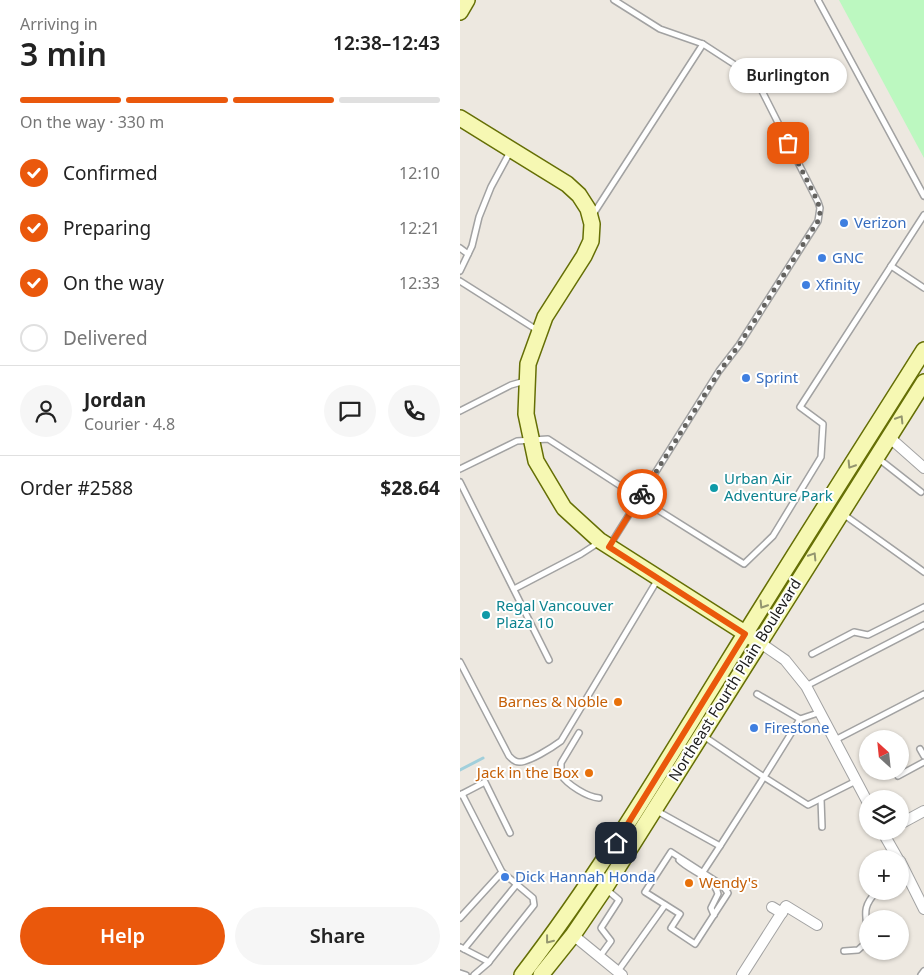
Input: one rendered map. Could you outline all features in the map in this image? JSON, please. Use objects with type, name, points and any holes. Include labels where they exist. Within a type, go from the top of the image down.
[{"type":"main road","points":[[460,12],[466,0]]},
{"type":"main road","points":[[462,122],[567,184],[579,195],[588,208],[592,224],[591,241],[584,256],[545,317],[528,364],[526,414],[536,461],[564,508],[605,544],[759,642]]},
{"type":"main road","name":"Northeast Fourth Plain Boulevard","points":[[522,975],[560,925],[616,843],[924,350]]},
{"type":"main road","name":"Northeast Fourth Plain Boulevard","points":[[541,975],[573,935],[605,888],[924,382]]},
{"type":"main road","points":[[573,935],[569,930],[570,927],[615,855],[616,843]]},
{"type":"street","points":[[889,437],[924,468]]},
{"type":"street","points":[[759,642],[792,666],[806,686],[861,790]]},
{"type":"street","points":[[909,819],[924,811]]},
{"type":"street","points":[[909,880],[924,909]]},
{"type":"street","points":[[742,975],[786,906],[817,925]]},
{"type":"street","points":[[772,907],[782,914]]},
{"type":"street","points":[[573,935],[616,973]]},
{"type":"lane","points":[[514,589],[581,554],[605,544],[639,498],[818,221],[820,214],[818,202],[757,83],[743,70],[703,44],[660,29],[614,0]]},
{"type":"lane","points":[[818,0],[924,196]]},
{"type":"lane","points":[[590,219],[703,44]]},
{"type":"lane","points":[[460,271],[468,254],[491,187],[511,150]]},
{"type":"lane","points":[[460,469],[517,441],[548,438],[744,564],[773,536],[821,457],[823,424],[800,407],[924,215]]},
{"type":"lane","points":[[460,248],[468,254]]},
{"type":"lane","points":[[891,266],[924,288]]},
{"type":"lane","points":[[460,281],[540,332]]},
{"type":"lane","points":[[460,411],[511,385],[528,381]]},
{"type":"lane","points":[[876,457],[921,492]]},
{"type":"lane","points":[[460,482],[549,660]]},
{"type":"lane","points":[[841,512],[924,572]]},
{"type":"lane","points":[[460,662],[509,756],[514,761],[522,762],[561,741],[659,579]]},
{"type":"lane","points":[[812,654],[854,632],[868,635],[924,607]]},
{"type":"lane","points":[[806,686],[924,625]]},
{"type":"lane","points":[[757,694],[800,719]]},
{"type":"lane","points":[[835,740],[924,694]]},
{"type":"lane","points":[[703,872],[800,719],[821,712]]},
{"type":"lane","points":[[579,733],[561,763],[560,775],[592,798],[599,798]]},
{"type":"lane","points":[[702,735],[808,805],[856,781]]},
{"type":"lane","points":[[920,749],[924,756]]},
{"type":"lane","points":[[909,770],[924,762]]},
{"type":"lane","points":[[474,975],[489,962],[534,905],[533,898],[502,872],[461,795],[485,782],[510,833]]},
{"type":"lane","points":[[821,799],[822,827]]},
{"type":"lane","points":[[654,810],[720,846]]},
{"type":"lane","points":[[672,852],[722,885],[728,893],[695,944],[671,928],[680,914],[646,892],[672,852]]},
{"type":"lane","points":[[672,852],[685,866],[713,883],[718,894],[711,908],[714,915]]},
{"type":"lane","points":[[460,918],[502,872]]},
{"type":"lane","points":[[489,962],[462,948],[516,884]]},
{"type":"lane","points":[[600,957],[611,941],[601,928],[619,900],[605,888]]},
{"type":"lane","points":[[616,973],[666,905]]},
{"type":"lane","points":[[844,951],[859,949]]},
{"type":"lane","points":[[921,975],[924,971]]},
{"type":"lane","points":[[460,973],[466,975]]},
{"type":"green space","points":[[839,0],[924,0],[924,158]]},
{"type":"waterway","points":[[460,770],[483,758]]},
{"type":"way so far","points":[[642,494],[818,221],[820,208],[818,202],[788,143]]},
{"type":"place","name":"Burlington","points":[[788,143]]},
{"type":"place","name":"Verizon","points":[[844,223]]},
{"type":"place","name":"GNC","points":[[822,258]]},
{"type":"place","name":"Xfinity","points":[[806,285]]},
{"type":"place","name":"Sprint","points":[[746,378]]},
{"type":"place","name":"Urban Air Adventure Park","points":[[714,488]]},
{"type":"place","name":"Regal Vancouver Plaza 10","points":[[486,615]]},
{"type":"place","name":"Barnes & Noble","points":[[618,702]]},
{"type":"place","name":"Firestone","points":[[754,728]]},
{"type":"place","name":"Jack in the Box","points":[[589,773]]},
{"type":"place","name":"Dick Hannah Honda","points":[[505,877]]},
{"type":"place","name":"Wendy's","points":[[689,883]]},
{"type":"route","points":[[616,843],[745,634],[609,547],[642,494]]}]
